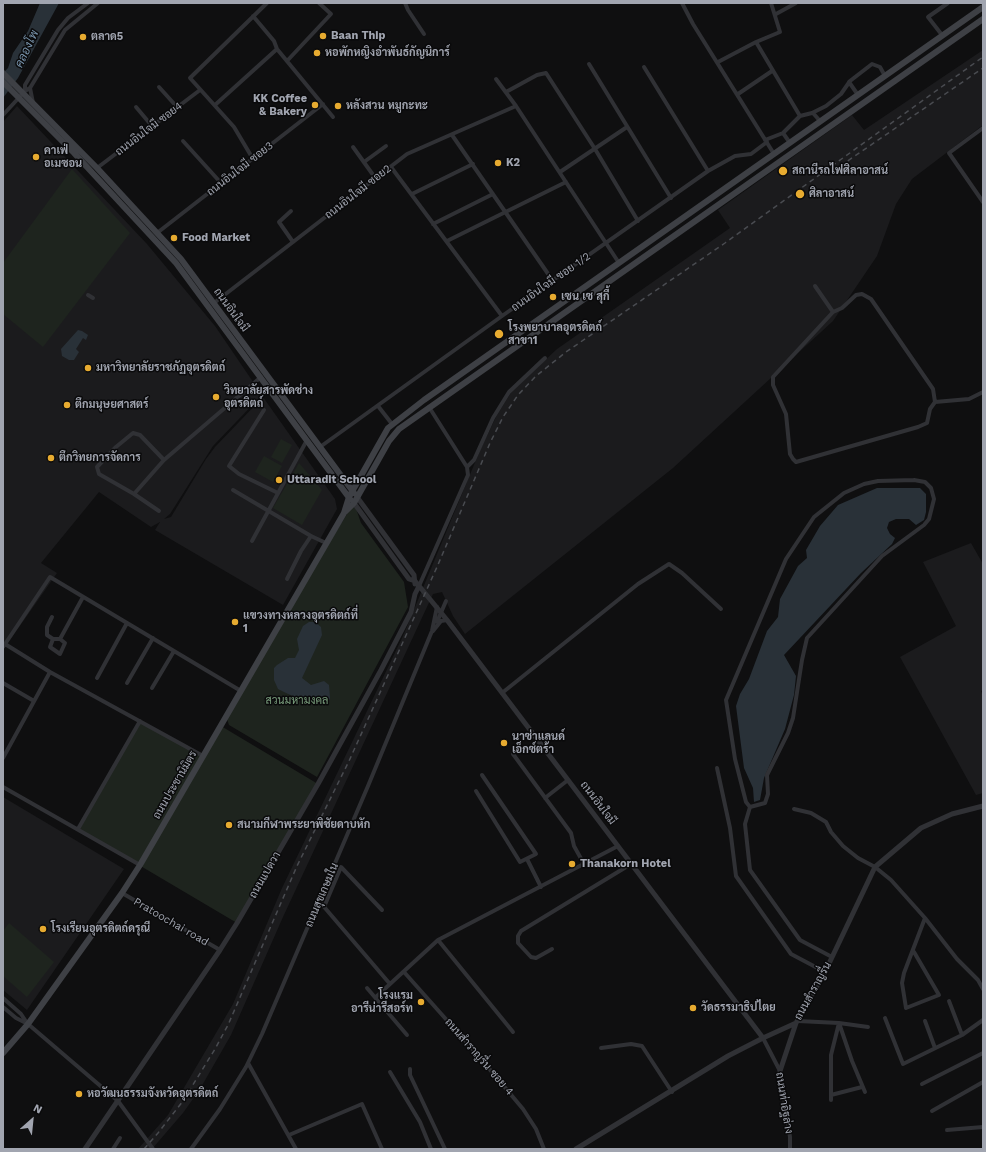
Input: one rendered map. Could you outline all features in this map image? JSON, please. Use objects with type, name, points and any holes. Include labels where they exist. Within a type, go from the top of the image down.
[{"type":"main road","name":"ถนนประชานิมิตร","points":[[3,1053],[28,1024],[122,893],[140,865],[344,513],[349,497],[385,432],[392,424],[983,7]]},
{"type":"main road","points":[[354,504],[395,433],[429,407],[983,19]]},
{"type":"main road","name":"ถนนอินใจมี","points":[[3,73],[176,263],[212,305]]},
{"type":"main road","name":"ถนนอินใจมี","points":[[3,82],[33,103],[97,168],[180,259],[310,438],[354,504]]},
{"type":"main road","points":[[724,189],[729,197]]},
{"type":"main road","name":"ถนนอินใจมี","points":[[310,438],[320,447],[357,497]]},
{"type":"main road","name":"ถนนประชานิมิตร","points":[[344,513],[354,504]]},
{"type":"street","points":[[21,94],[25,84],[58,30],[68,18],[88,3]]},
{"type":"street","points":[[3,114],[21,94],[30,88],[65,30],[98,3]]},
{"type":"street","points":[[253,159],[234,127],[190,78],[267,3]]},
{"type":"street","points":[[287,61],[331,14],[319,3]]},
{"type":"street","points":[[405,3],[424,34]]},
{"type":"street","points":[[682,3],[693,24],[774,154]]},
{"type":"street","points":[[718,62],[756,42],[780,32],[776,14],[771,3]]},
{"type":"street","points":[[776,14],[796,3]]},
{"type":"street","points":[[942,35],[928,17],[948,3]]},
{"type":"street","points":[[253,16],[274,41],[277,49],[333,117]]},
{"type":"street","points":[[756,42],[772,72],[800,116],[813,113],[826,106],[841,94],[849,82],[872,64],[880,67],[885,76]]},
{"type":"street","points":[[215,105],[277,49]]},
{"type":"street","points":[[589,64],[671,198]]},
{"type":"street","points":[[644,67],[708,172]]},
{"type":"street","points":[[738,94],[772,72]]},
{"type":"street","points":[[506,92],[537,75],[546,73],[595,149],[638,221]]},
{"type":"street","points":[[496,79],[516,106],[619,263]]},
{"type":"street","points":[[849,82],[858,95]]},
{"type":"street","points":[[159,87],[177,107]]},
{"type":"street","points":[[30,88],[33,103]]},
{"type":"street","name":"ถนนอินใจมี ซอย4","points":[[97,168],[200,90]]},
{"type":"street","name":"ถนนอินใจมี ซอย3","points":[[157,233],[323,104]]},
{"type":"street","points":[[136,106],[152,126]]},
{"type":"street","name":"ถนนอินใจมี ซอย2","points":[[212,305],[407,154],[516,106]]},
{"type":"street","points":[[813,113],[820,122]]},
{"type":"street","name":"ถนนอินใจมี ซอย 1/2","points":[[320,447],[502,316],[708,172],[735,156],[751,154],[766,141],[783,132],[800,116]]},
{"type":"street","points":[[560,172],[627,127]]},
{"type":"street","points":[[983,128],[949,153],[983,202]]},
{"type":"street","points":[[783,132],[790,143]]},
{"type":"street","points":[[452,135],[553,281]]},
{"type":"street","points":[[183,141],[221,183]]},
{"type":"street","points":[[364,162],[386,146]]},
{"type":"street","points":[[353,147],[376,179]]},
{"type":"street","points":[[412,194],[473,164]]},
{"type":"street","points":[[391,167],[502,316]]},
{"type":"street","points":[[447,241],[566,182]]},
{"type":"street","points":[[433,224],[493,194]]},
{"type":"street","points":[[291,211],[279,222],[293,242]]},
{"type":"street","points":[[815,286],[833,312]]},
{"type":"street","points":[[862,294],[871,299],[933,389],[935,402],[930,409],[927,423],[918,427],[796,462],[790,454],[786,414],[773,385],[773,377],[833,312],[842,308],[856,295],[862,294]]},
{"type":"street","points":[[88,295],[93,298]]},
{"type":"street","points":[[467,467],[474,460],[493,418],[509,392],[523,376],[545,358]]},
{"type":"street","points":[[134,494],[164,460],[264,376]]},
{"type":"street","points":[[935,402],[969,398],[983,392]]},
{"type":"street","points":[[378,406],[392,424]]},
{"type":"street","points":[[419,586],[468,475],[467,467],[429,407]]},
{"type":"street","points":[[264,410],[229,466],[240,474],[278,493]]},
{"type":"street","points":[[159,511],[134,494],[98,474],[97,467],[116,447],[133,433],[140,435],[164,460]]},
{"type":"street","points":[[252,541],[310,438]]},
{"type":"street","points":[[878,481],[925,482],[931,488],[934,499],[932,512],[929,519],[924,525],[882,556],[807,638],[793,718],[788,733],[767,774],[768,794],[766,803],[750,807],[746,802],[735,759],[726,700],[786,559],[814,517],[844,493],[864,484],[878,481]]},
{"type":"street","points":[[233,490],[311,536],[326,543]]},
{"type":"street","name":"ถนนอินใจมี","points":[[357,497],[414,575],[415,581],[442,613],[763,1038]]},
{"type":"street","name":"ถนนอินใจมี","points":[[354,504],[409,579],[415,581]]},
{"type":"street","points":[[286,579],[311,536]]},
{"type":"street","points":[[502,693],[638,584],[669,564],[682,573],[721,609]]},
{"type":"street","points":[[203,756],[4,645],[50,577],[241,691]]},
{"type":"street","points":[[415,581],[415,596]]},
{"type":"street","name":"ถนนแปดวา","points":[[85,1149],[220,950],[318,784],[381,670],[411,612],[419,586]]},
{"type":"street","points":[[415,596],[420,593],[425,593]]},
{"type":"street","points":[[60,639],[83,597]]},
{"type":"street","name":"ถนนสุขเกษมใน","points":[[432,631],[442,613],[446,601]]},
{"type":"street","name":"ถนนสุขเกษมใน","points":[[191,1149],[220,1109],[248,1063],[319,901],[432,631],[437,616],[437,608]]},
{"type":"street","points":[[52,617],[46,631],[47,635],[53,639],[60,639],[65,643],[60,654],[50,647],[53,639]]},
{"type":"street","points":[[432,631],[441,621],[447,620]]},
{"type":"street","points":[[97,678],[127,623]]},
{"type":"street","points":[[127,683],[153,638]]},
{"type":"street","points":[[152,688],[174,651]]},
{"type":"street","points":[[3,758],[50,672]]},
{"type":"street","points":[[3,684],[34,701]]},
{"type":"street","points":[[78,829],[140,721]]},
{"type":"street","points":[[514,754],[571,832],[574,846],[584,864]]},
{"type":"street","points":[[717,768],[730,828],[736,876],[791,954],[825,972]]},
{"type":"street","points":[[476,791],[520,862],[536,854],[482,775]]},
{"type":"street","points":[[546,798],[568,780]]},
{"type":"street","points":[[3,787],[140,865]]},
{"type":"street","name":"ถนนสำราญรื่น","points":[[576,1149],[672,1092],[728,1056],[797,1022],[825,972],[876,867],[921,828],[952,814],[983,806]]},
{"type":"street","points":[[750,807],[745,824],[750,870],[800,940],[832,957]]},
{"type":"street","points":[[794,809],[817,815],[826,822],[831,832],[843,846],[858,858],[876,867],[926,918],[957,959],[981,980],[983,989]]},
{"type":"street","points":[[376,997],[438,940],[618,846]]},
{"type":"street","points":[[527,859],[542,887]]},
{"type":"street","points":[[552,949],[536,958],[531,957],[518,943],[518,936],[521,931],[631,864]]},
{"type":"street","points":[[324,907],[341,867],[382,910]]},
{"type":"street","name":"Pratoochai road","points":[[122,893],[220,950]]},
{"type":"street","points":[[319,901],[390,984]]},
{"type":"street","points":[[914,952],[938,995],[906,1008],[902,983],[904,973],[914,952],[926,918]]},
{"type":"street","points":[[438,940],[513,1032]]},
{"type":"street","name":"ถนนสำราญรื่น ซอย 4","points":[[404,972],[476,1053],[523,1109],[536,1129],[544,1149]]},
{"type":"street","points":[[367,988],[408,1034]]},
{"type":"street","points":[[3,998],[21,1014],[28,1024]]},
{"type":"street","points":[[949,1000],[962,1035]]},
{"type":"street","points":[[3,1007],[16,1018],[28,1024],[118,1101],[153,1149]]},
{"type":"street","points":[[885,1018],[903,1064],[962,1035],[983,1020]]},
{"type":"street","points":[[925,1021],[935,1048]]},
{"type":"street","points":[[780,1071],[797,1022],[839,1023],[868,1027]]},
{"type":"street","points":[[839,1023],[852,1061],[865,1092]]},
{"type":"street","points":[[839,1023],[831,1055],[831,1097],[862,1086]]},
{"type":"street","name":"ถนนท่าอิฐล่าง","points":[[763,1038],[780,1071],[790,1137],[790,1149]]},
{"type":"street","points":[[600,1048],[631,1044],[642,1046],[672,1092]]},
{"type":"street","points":[[922,1084],[983,1053]]},
{"type":"street","points":[[248,1063],[296,1149]]},
{"type":"street","points":[[410,1069],[410,1075],[445,1149]]},
{"type":"street","points":[[390,1072],[420,1122],[431,1149]]},
{"type":"street","points":[[932,1111],[983,1082]]},
{"type":"street","points":[[289,1135],[362,1104],[382,1149]]},
{"type":"street","points":[[948,1130],[983,1127]]},
{"type":"street","points":[[113,1149],[120,1138]]},
{"type":"shaded area","points":[[983,50],[983,125],[912,179],[896,204],[877,256],[833,321],[673,468],[465,634],[453,616],[442,592],[433,594],[283,917],[231,1035],[200,1089],[183,1113],[152,1149],[138,1149],[168,1115],[233,1004],[282,888],[403,636],[481,448],[497,415],[512,391],[557,349],[730,228],[718,210],[852,115],[864,130]]},
{"type":"shaded area","points":[[17,106],[147,244],[215,326],[262,395],[213,446],[170,514],[164,519],[171,517],[206,459],[215,447],[263,397],[335,499],[337,509],[283,605],[155,530],[160,522],[151,527],[99,492],[41,563],[57,573],[3,650],[3,122]]},
{"type":"shaded area","points":[[971,543],[983,564],[983,690],[981,691],[983,696],[983,793],[976,795],[900,657],[956,626],[923,562]]},
{"type":"shaded area","name":"โรงเรียนอุตรดิตถ์ดรุณี","points":[[3,797],[124,869],[27,1010],[3,990]]},
{"type":"green space","points":[[72,169],[130,233],[43,347],[3,314],[3,263]]},
{"type":"green space","points":[[281,439],[292,445],[282,463],[271,457]]},
{"type":"green space","points":[[264,456],[282,466],[273,482],[255,472]]},
{"type":"green space","points":[[299,463],[322,490],[302,525],[273,508]]},
{"type":"green space","name":"สวนมหามงคล","points":[[354,503],[361,523],[404,582],[408,607],[317,777],[229,725],[226,716],[291,603]]},
{"type":"green space","name":"สนามกีฬาพระยาพิชัยดาบหัก","points":[[140,721],[203,756],[221,726],[318,784],[237,923],[78,829]]},
{"type":"green space","points":[[9,923],[54,962],[27,997],[3,976],[3,931]]},
{"type":"water","name":"คลองโพ","points":[[40,3],[59,3],[18,78],[3,98],[3,73],[8,68],[13,53],[28,31]]},
{"type":"water","points":[[78,330],[88,335],[86,340],[83,338],[76,349],[79,352],[74,360],[69,360],[62,356],[61,349]]},
{"type":"water","points":[[877,488],[920,488],[926,494],[926,512],[924,520],[916,525],[909,519],[896,519],[889,522],[887,528],[890,534],[895,538],[892,544],[861,573],[784,655],[796,676],[794,695],[785,729],[764,778],[760,800],[754,802],[753,788],[744,768],[736,706],[740,694],[749,679],[767,631],[778,617],[780,599],[798,566],[807,558],[806,550],[820,526],[838,505]]},
{"type":"water","points":[[309,622],[315,622],[321,627],[322,635],[302,678],[311,685],[324,681],[329,685],[330,698],[328,703],[323,705],[299,699],[278,689],[274,680],[274,668],[288,658],[295,658],[299,650],[297,639],[303,626]]},
{"type":"railway","points":[[144,1149],[183,1101],[228,1025],[297,866],[349,761],[437,567],[490,443],[503,417],[518,395],[536,376],[566,352],[725,243],[983,57]]},
{"type":"railway","points":[[833,171],[983,68]]},
{"type":"place","name":"Baan Thip","points":[[323,36]]},
{"type":"place","name":"ตลาด5","points":[[83,37]]},
{"type":"place","name":"หอพักหญิงอำพันธ์กัญนิการ์","points":[[317,53]]},
{"type":"place","name":"KK Coffee & Bakery","points":[[315,105]]},
{"type":"place","name":"หลังสวน หมูกะทะ","points":[[338,106]]},
{"type":"place","name":"คาเฟ่ อเมซอน","points":[[36,157]]},
{"type":"place","name":"K2","points":[[498,163]]},
{"type":"place","name":"สถานีรถไฟศิลาอาสน์","points":[[783,171]]},
{"type":"place","name":"ศิลาอาสน์","points":[[800,194]]},
{"type":"place","name":"Food Market","points":[[174,238]]},
{"type":"place","name":"เซน เซ สุกี้","points":[[553,297]]},
{"type":"place","name":"โรงพยาบาลอุตรดิตถ์ สาขา1","points":[[499,334]]},
{"type":"place","name":"มหาวิทยาลัยราชภัฏอุตรดิตถ์","points":[[88,368]]},
{"type":"place","name":"วิทยาลัยสารพัดช่าง อุตรดิตถ์","points":[[216,397]]},
{"type":"place","name":"ตึกมนุษยศาสตร์","points":[[67,405]]},
{"type":"place","name":"ตึกวิทยการจัดการ","points":[[51,458]]},
{"type":"place","name":"Uttaradit School","points":[[279,480]]},
{"type":"place","name":"แขวงทางหลวงอุตรดิตถ์ที่ 1","points":[[235,622]]},
{"type":"place","name":"นาซ่าแลนด์ เอ็กซ์ตร้า","points":[[504,743]]},
{"type":"place","name":"สนามกีฬาพระยาพิชัยดาบหัก","points":[[229,825]]},
{"type":"place","name":"Thanakorn Hotel","points":[[572,864]]},
{"type":"place","name":"โรงเรียนอุตรดิตถ์ดรุณี","points":[[43,929]]},
{"type":"place","name":"โรงแรม อารีน่ารีสอร์ท","points":[[421,1002]]},
{"type":"place","name":"วัดธรรมาธิปไตย","points":[[693,1008]]},
{"type":"place","name":"หอวัฒนธรรมจังหวัดอุตรดิตถ์","points":[[79,1094]]}]
